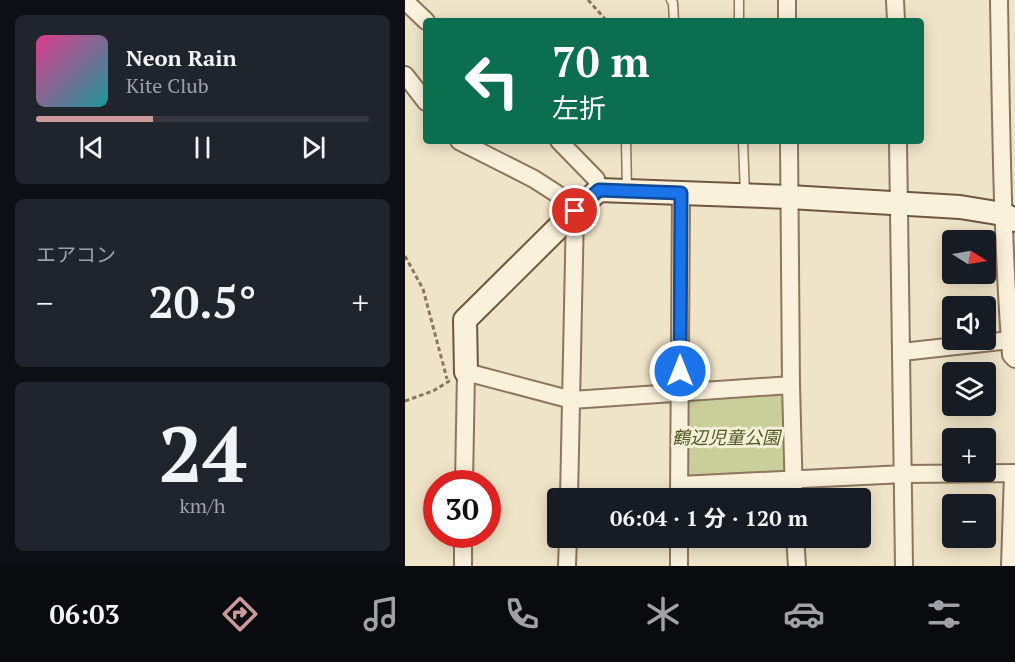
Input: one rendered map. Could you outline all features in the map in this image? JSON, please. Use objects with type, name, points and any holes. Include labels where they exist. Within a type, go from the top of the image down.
[{"type":"street","points":[[787,0],[787,18]]},
{"type":"street","points":[[895,0],[895,18]]},
{"type":"street","points":[[999,0],[1008,163],[1010,340],[1011,356],[1015,359]]},
{"type":"street","points":[[405,1],[423,18]]},
{"type":"street","points":[[405,75],[423,98]]},
{"type":"street","points":[[465,144],[534,179],[565,199],[575,211],[569,488]]},
{"type":"street","points":[[562,144],[596,178],[599,190]]},
{"type":"street","points":[[789,144],[793,488]]},
{"type":"street","points":[[898,144],[904,566]]},
{"type":"street","points":[[463,470],[457,377],[465,320],[599,190],[900,203],[960,207],[1009,217]]},
{"type":"street","points":[[680,488],[681,193]]},
{"type":"street","points":[[902,352],[1010,340]]},
{"type":"street","points":[[457,377],[572,400],[791,385]]},
{"type":"street","points":[[711,488],[793,480],[904,474],[1014,473],[1010,566]]},
{"type":"street","points":[[463,548],[463,566]]},
{"type":"street","points":[[567,566],[568,548]]},
{"type":"street","points":[[679,548],[679,566]]},
{"type":"street","points":[[796,548],[797,566]]},
{"type":"lane","points":[[671,0],[674,18]]},
{"type":"lane","points":[[739,0],[739,18]]},
{"type":"lane","points":[[626,144],[627,191]]},
{"type":"lane","points":[[743,144],[745,196]]},
{"type":"path","points":[[588,0],[604,18]]},
{"type":"path","points":[[405,256],[423,289],[457,377],[405,401]]},
{"type":"green space","name":"鶴辺児童公園","points":[[777,395],[785,398],[788,470],[783,475],[688,476],[685,472],[687,404],[692,398]]},
{"type":"route","points":[[575,211],[599,190],[681,193],[680,371]]}]
